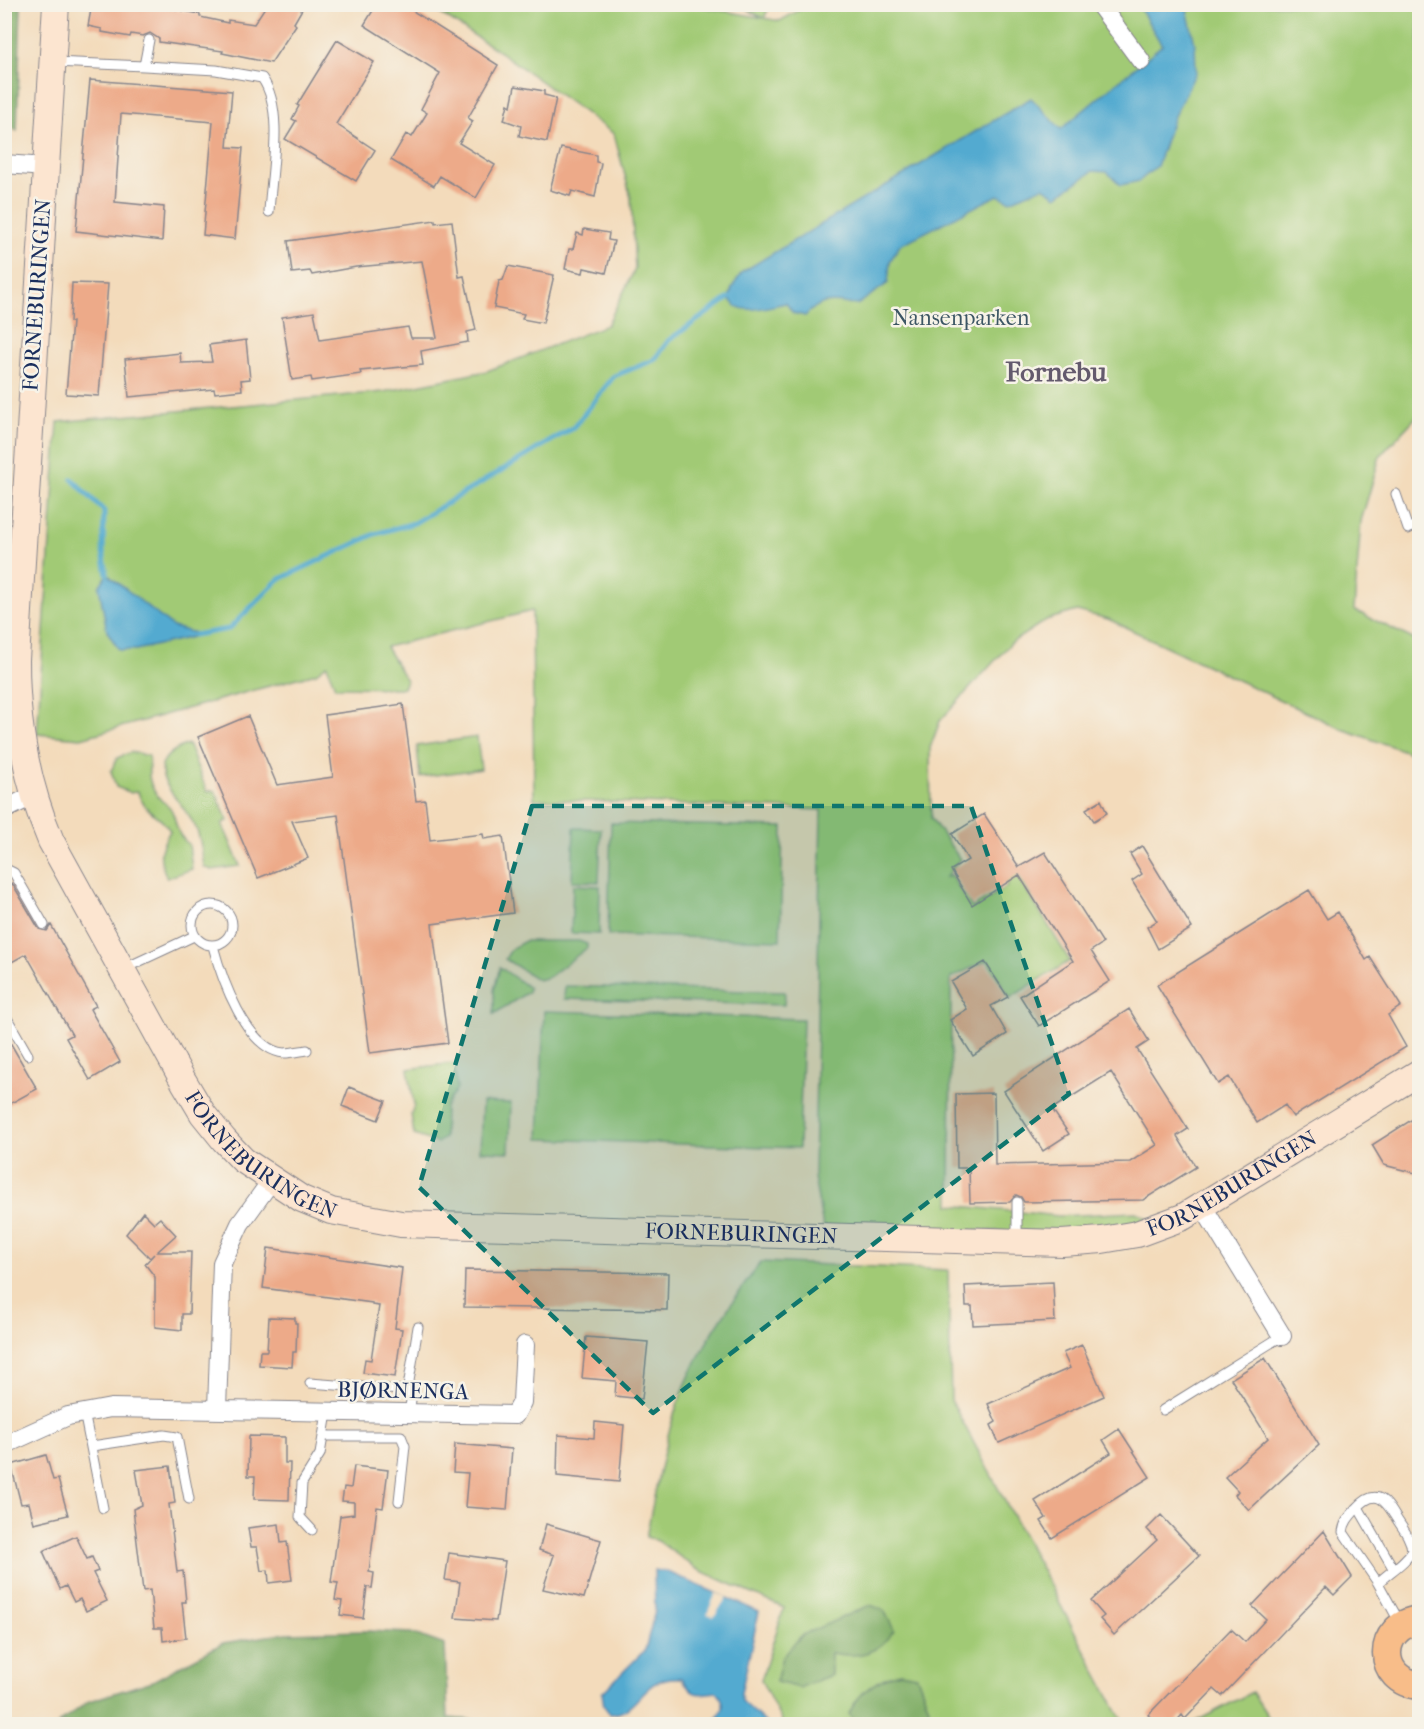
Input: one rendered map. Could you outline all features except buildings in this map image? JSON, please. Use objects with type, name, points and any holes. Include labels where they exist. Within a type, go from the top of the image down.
[{"type":"main road","points":[[1410,1623],[1388,1642],[1389,1664],[1402,1680],[1418,1686]]},
{"type":"street","name":"FORNEBURINGEN","points":[[56,4],[29,431],[16,694],[21,736],[32,796],[51,842],[203,1114],[243,1160],[271,1181],[302,1199],[332,1211],[400,1224],[1062,1244],[1137,1234],[1183,1217],[1203,1207],[1419,1072]]},
{"type":"street","points":[[1099,4],[1141,61]]},
{"type":"street","points":[[4,164],[46,167]]},
{"type":"street","points":[[4,810],[32,796]]},
{"type":"street","points":[[218,1409],[222,1263],[240,1224],[271,1181]]},
{"type":"street","points":[[1203,1207],[1282,1336]]},
{"type":"street","name":"BJØRNENGA","points":[[4,1444],[43,1425],[84,1412],[128,1407],[410,1415],[515,1415],[522,1402],[525,1345]]},
{"type":"lane","points":[[144,66],[149,40]]},
{"type":"lane","points":[[52,62],[216,70],[262,78],[271,90],[275,112],[268,212]]},
{"type":"lane","points":[[1396,494],[1408,529],[1419,523]]},
{"type":"lane","points":[[4,868],[14,873],[44,925]]},
{"type":"lane","points":[[204,906],[222,907],[232,921],[232,930],[222,944],[213,946],[202,944],[194,936],[191,927],[197,911],[204,906]]},
{"type":"lane","points":[[121,970],[194,936]]},
{"type":"lane","points":[[213,946],[220,974],[245,1024],[265,1046],[283,1053],[307,1050]]},
{"type":"lane","points":[[4,1013],[28,1055]]},
{"type":"lane","points":[[1017,1202],[1017,1242]]},
{"type":"lane","points":[[407,1393],[418,1327]]},
{"type":"lane","points":[[1163,1410],[1282,1336]]},
{"type":"lane","points":[[310,1383],[400,1390],[407,1393],[411,1400],[410,1415]]},
{"type":"lane","points":[[84,1412],[103,1508]]},
{"type":"lane","points":[[312,1530],[300,1517],[302,1484],[320,1454],[325,1436],[327,1413]]},
{"type":"lane","points":[[92,1446],[164,1435],[177,1437],[189,1499]]},
{"type":"lane","points":[[325,1436],[401,1436],[405,1446],[399,1501]]},
{"type":"lane","points":[[1378,1583],[1410,1555],[1411,1542],[1382,1499],[1366,1499],[1347,1520],[1343,1532],[1378,1583],[1410,1623]]},
{"type":"lane","points":[[1358,1507],[1393,1568]]},
{"type":"highlighted area","points":[[532,806],[971,806],[1069,1094],[653,1413],[419,1187]]},
{"type":"green space","points":[[5,4],[21,5],[17,131],[5,124]]},
{"type":"green space","name":"Nansenparken","points":[[686,4],[763,18],[739,5],[771,4],[764,18],[780,21],[810,4],[1419,5],[1419,414],[1380,456],[1361,521],[1354,610],[1419,642],[1419,756],[1342,729],[1108,619],[1077,611],[1046,620],[1011,643],[940,721],[930,748],[931,818],[960,859],[946,877],[951,875],[972,908],[1008,886],[1005,876],[1015,871],[1070,961],[1010,998],[987,960],[951,978],[950,1205],[1059,1216],[1136,1212],[1151,1220],[1064,1233],[823,1227],[814,1177],[821,810],[534,799],[532,611],[386,647],[406,680],[403,688],[335,687],[327,665],[316,673],[81,738],[37,734],[58,422],[383,392],[487,371],[607,325],[635,269],[631,198],[614,134],[500,52],[427,5]]},
{"type":"green space","points":[[477,737],[481,769],[420,777],[417,746]]},
{"type":"green space","points":[[188,744],[207,791],[215,791],[228,821],[222,823],[240,866],[212,870],[204,867],[197,830],[165,781],[162,771],[164,761],[172,752]]},
{"type":"green space","points":[[131,752],[149,756],[151,786],[171,810],[178,832],[189,845],[192,869],[167,878],[162,865],[161,849],[170,831],[143,804],[138,791],[131,793],[116,787],[111,771],[117,758]]},
{"type":"green space","points":[[611,823],[783,827],[780,940],[608,935]]},
{"type":"green space","points":[[574,828],[601,829],[599,882],[572,881]]},
{"type":"green space","points":[[573,885],[600,886],[599,934],[571,933]]},
{"type":"green space","points":[[525,941],[579,941],[587,944],[587,948],[549,977],[538,980],[505,959],[512,948]]},
{"type":"green space","points":[[500,967],[529,988],[528,992],[494,1014],[494,990]]},
{"type":"green space","points":[[565,986],[785,992],[784,1005],[564,999]]},
{"type":"green space","points":[[544,1011],[803,1019],[799,1148],[539,1139]]},
{"type":"green space","points":[[454,1063],[457,1088],[445,1107],[444,1138],[437,1143],[414,1135],[411,1114],[414,1105],[408,1069]]},
{"type":"green space","points":[[482,1102],[511,1103],[509,1152],[480,1151]]},
{"type":"green space","points":[[761,1262],[948,1270],[951,1400],[1124,1724],[783,1724],[761,1680],[784,1608],[697,1569],[658,1541],[646,1537],[667,1439],[687,1381],[708,1339]]},
{"type":"green space","points":[[870,1605],[884,1610],[894,1630],[881,1645],[859,1655],[831,1653],[831,1675],[799,1688],[776,1682],[782,1657],[802,1635]]},
{"type":"green space","points":[[367,1631],[411,1633],[445,1645],[448,1718],[528,1724],[58,1724],[89,1701],[153,1681],[223,1643],[287,1633]]},
{"type":"green space","points":[[900,1673],[917,1676],[929,1708],[924,1722],[903,1720],[896,1724],[857,1724],[849,1714],[863,1693],[884,1678]]},
{"type":"green space","points":[[1252,1692],[1273,1724],[1191,1724]]},
{"type":"water","points":[[1138,5],[1186,5],[1195,44],[1196,72],[1174,116],[1157,166],[1139,181],[1121,185],[1107,172],[1093,171],[1057,196],[1043,187],[1010,201],[998,195],[900,245],[890,261],[888,283],[857,305],[823,303],[805,316],[793,313],[786,303],[747,309],[740,308],[729,298],[742,272],[1031,98],[1061,129],[1162,45]]},
{"type":"water","points":[[107,574],[173,627],[195,633],[192,637],[136,650],[119,650],[107,631],[99,587]]},
{"type":"water","points":[[654,1570],[668,1572],[759,1612],[741,1693],[742,1701],[767,1724],[710,1724],[718,1717],[722,1709],[721,1697],[717,1692],[704,1694],[692,1692],[682,1678],[668,1678],[657,1682],[628,1708],[620,1712],[610,1714],[604,1706],[602,1693],[645,1650],[655,1611]]},
{"type":"pier","points":[[716,1593],[727,1597],[714,1617],[707,1614]]},
{"type":"waterway","points":[[194,635],[229,629],[278,580],[375,534],[414,523],[574,427],[614,376],[654,360],[669,340],[729,298]]},
{"type":"waterway","points":[[72,479],[104,511],[103,552],[107,574]]},
{"type":"district","name":"Fornebu","points":[[1056,371]]}]
